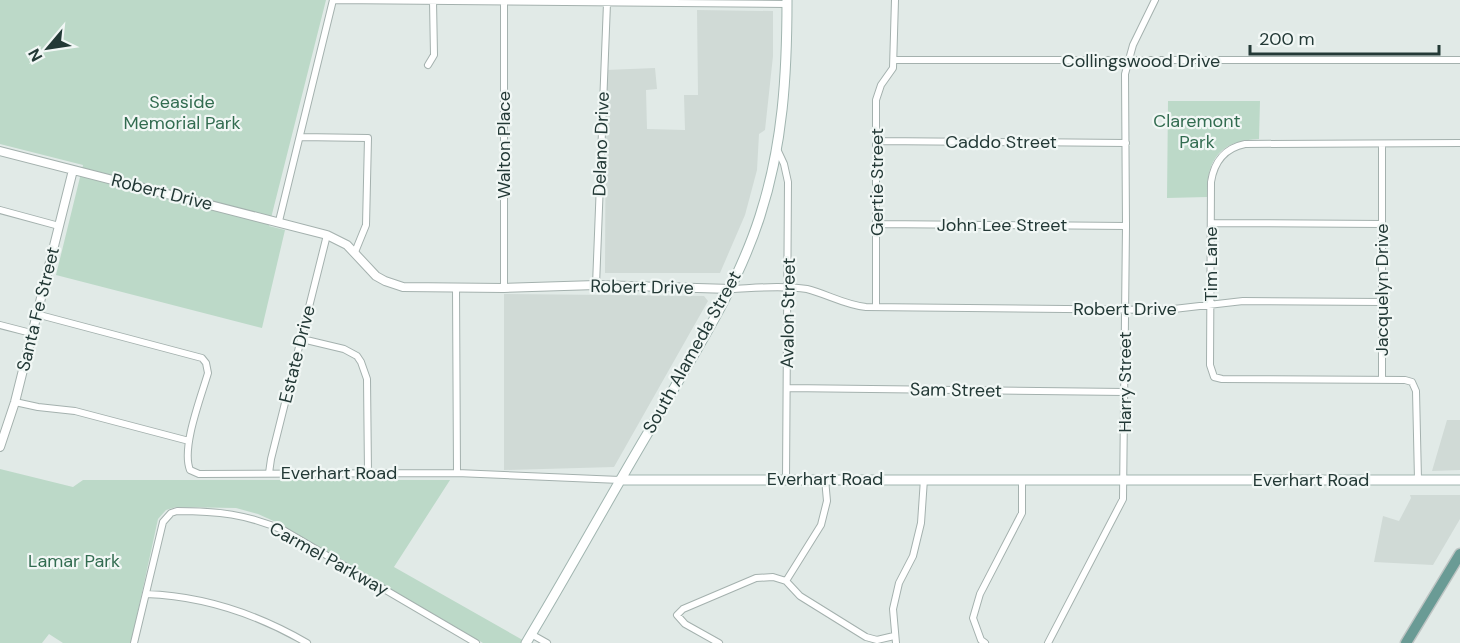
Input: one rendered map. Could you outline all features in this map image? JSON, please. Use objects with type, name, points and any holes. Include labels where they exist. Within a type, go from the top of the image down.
[{"type":"main road","name":"South Alameda Street","points":[[529,639],[730,289],[760,218],[777,149],[785,87],[787,2]]},
{"type":"main road","name":"Everhart Road","points":[[620,480],[1460,480]]},
{"type":"main road","points":[[1406,643],[1460,554]]},
{"type":"street","points":[[279,221],[333,0],[787,2]]},
{"type":"street","points":[[894,60],[895,0]]},
{"type":"street","name":"Harry Street","points":[[1048,643],[1123,499],[1125,74],[1133,45],[1155,0]]},
{"type":"street","points":[[428,65],[434,55],[433,1]]},
{"type":"street","name":"Walton Place","points":[[504,2],[504,288]]},
{"type":"street","name":"Delano Drive","points":[[596,285],[607,3]]},
{"type":"street","name":"Collingswood Drive","points":[[894,60],[1460,60]]},
{"type":"street","name":"Gertie Street","points":[[876,308],[876,100],[881,85],[893,68],[894,60]]},
{"type":"street","points":[[300,137],[368,138],[366,225],[355,252]]},
{"type":"street","name":"Caddo Street","points":[[877,141],[1126,143]]},
{"type":"street","name":"Tim Lane","points":[[1382,144],[1250,143],[1237,146],[1224,154],[1212,171],[1210,365],[1214,377],[1222,379],[1382,379]]},
{"type":"street","points":[[1382,144],[1460,143]]},
{"type":"street","name":"Jacquelyn Drive","points":[[1382,144],[1382,379],[1412,382],[1416,391],[1418,480]]},
{"type":"street","name":"Avalon Street","points":[[777,149],[784,164],[788,182],[786,479]]},
{"type":"street","name":"Robert Drive","points":[[0,151],[327,235],[355,252],[376,276],[393,285],[412,288],[596,285],[730,289],[789,288],[822,293],[855,306],[876,308],[1165,310],[1243,302],[1382,302]]},
{"type":"street","name":"Santa Fe Street","points":[[0,447],[2,434],[15,402],[73,170]]},
{"type":"street","points":[[0,210],[59,226]]},
{"type":"street","points":[[1211,223],[1382,224]]},
{"type":"street","name":"John Lee Street","points":[[877,224],[1126,226]]},
{"type":"street","name":"Estate Drive","points":[[269,473],[327,235]]},
{"type":"street","points":[[456,288],[457,473]]},
{"type":"street","points":[[15,402],[75,411],[189,441],[208,373],[206,363],[197,355],[36,315]]},
{"type":"street","points":[[0,325],[31,333]]},
{"type":"street","points":[[302,339],[344,349],[361,362],[367,379],[368,473]]},
{"type":"street","name":"Sam Street","points":[[787,388],[1125,393]]},
{"type":"street","name":"Everhart Road","points":[[189,441],[188,464],[190,470],[199,474],[457,473],[620,480]]},
{"type":"street","points":[[786,581],[821,525],[828,501],[825,479]]},
{"type":"street","points":[[719,643],[685,624],[677,615],[683,609],[756,578],[773,577],[786,581],[800,596],[866,637],[877,640],[895,640],[893,609],[900,583],[913,556],[921,523],[924,479]]},
{"type":"street","points":[[985,643],[981,640],[973,618],[980,594],[1022,513],[1022,479]]},
{"type":"street","name":"Carmel Parkway","points":[[146,594],[163,522],[171,513],[177,511],[223,513],[263,521],[285,531],[476,643]]},
{"type":"street","points":[[134,643],[146,594],[167,594],[220,605],[268,622],[307,643]]},
{"type":"street","points":[[529,639],[547,643]]},
{"type":"shaded area","points":[[697,10],[773,11],[773,56],[765,130],[759,134],[757,170],[745,215],[720,273],[605,273],[606,70],[655,68],[657,89],[646,90],[647,129],[685,130],[684,95],[698,95]]},
{"type":"shaded area","points":[[504,294],[704,296],[708,301],[614,467],[504,470]]},
{"type":"shaded area","points":[[1447,420],[1460,420],[1460,470],[1432,471]]},
{"type":"shaded area","points":[[1410,495],[1460,495],[1460,519],[1433,565],[1374,562],[1383,516],[1399,521],[1411,498]]},
{"type":"green space","name":"Seaside Memorial Park","points":[[0,0],[326,0],[269,226],[285,230],[262,328],[56,275],[83,165],[0,144]]},
{"type":"green space","name":"Claremont Park","points":[[1168,101],[1260,101],[1259,139],[1234,143],[1218,155],[1209,172],[1207,197],[1167,198]]},
{"type":"green space","name":"Lamar Park","points":[[0,469],[73,487],[83,480],[450,480],[394,567],[528,643],[483,643],[278,523],[258,514],[236,508],[176,507],[166,510],[158,519],[131,643],[63,643],[49,634],[42,643],[0,643]]}]
